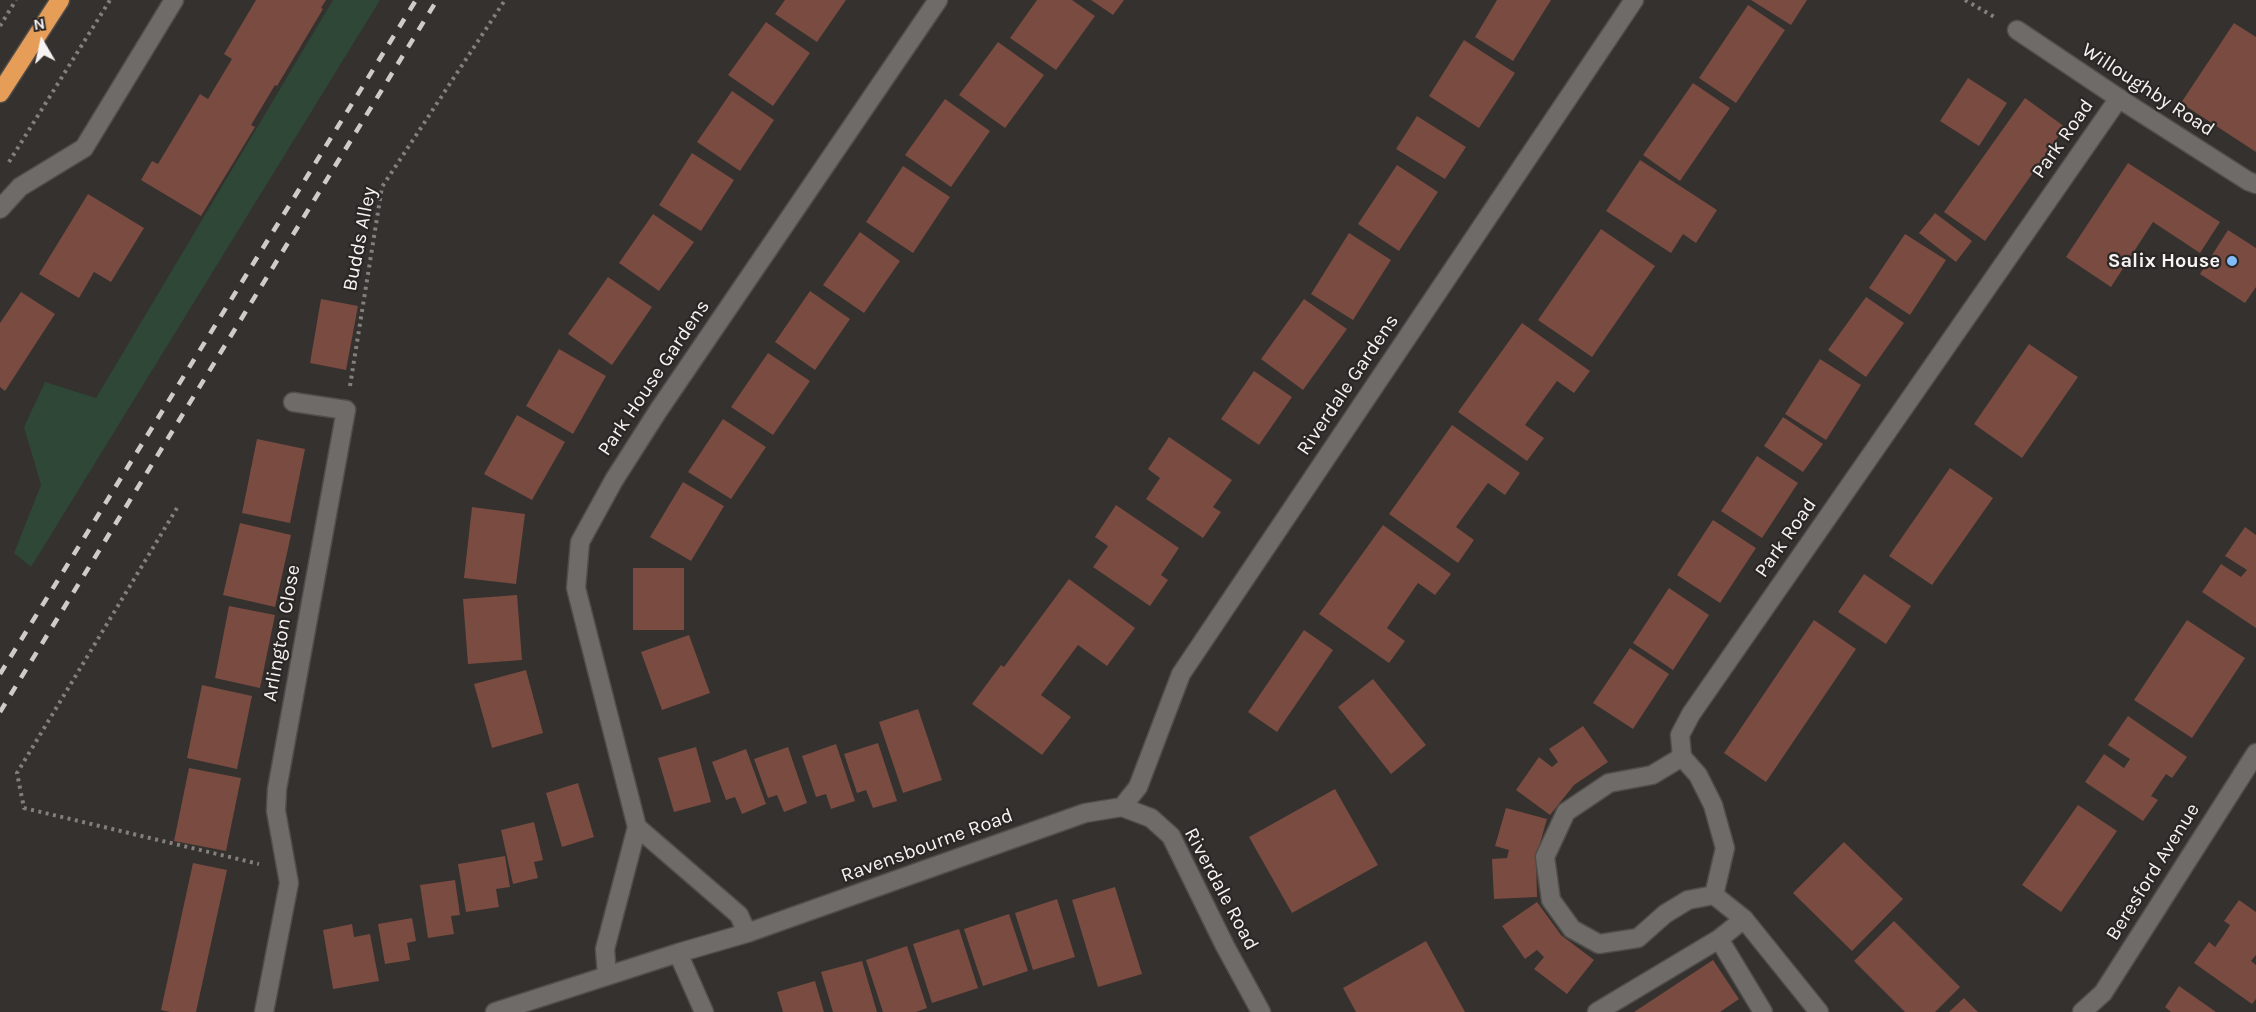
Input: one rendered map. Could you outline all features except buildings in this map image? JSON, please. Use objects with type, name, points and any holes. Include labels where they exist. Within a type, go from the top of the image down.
[{"type":"highway","points":[[0,93],[60,0]]},
{"type":"street","points":[[0,209],[20,187],[84,148],[174,0]]},
{"type":"street","name":"Park House Gardens","points":[[637,828],[576,588],[580,542],[614,480],[658,411],[938,0]]},
{"type":"street","name":"Riverdale Gardens","points":[[1122,807],[1138,787],[1181,674],[1634,0]]},
{"type":"street","name":"Willoughby Road","points":[[2017,30],[2119,98],[2256,184]]},
{"type":"street","name":"Park Road","points":[[1682,757],[1680,735],[1691,714],[2119,98]]},
{"type":"street","points":[[293,402],[346,410]]},
{"type":"street","name":"Arlington Close","points":[[264,1012],[289,883],[276,811],[277,789],[346,410]]},
{"type":"street","name":"Beresford Avenue","points":[[2082,1012],[2103,993],[2256,753]]},
{"type":"street","points":[[1714,895],[1725,848],[1713,806],[1698,775],[1682,757],[1652,775],[1609,783],[1566,812],[1545,857],[1551,900],[1572,930],[1599,944],[1638,938],[1665,914],[1688,900],[1714,895],[1744,919],[1819,1012]]},
{"type":"street","name":"Ravensbourne Road","points":[[495,1012],[747,933],[1085,813],[1122,807]]},
{"type":"street","name":"Riverdale Road","points":[[1122,807],[1151,818],[1171,836],[1260,1012]]},
{"type":"street","points":[[607,976],[605,949],[637,828],[739,915],[747,933]]},
{"type":"street","points":[[1597,1012],[1719,939],[1744,919]]},
{"type":"street","points":[[1719,939],[1758,1011]]},
{"type":"street","points":[[678,953],[704,1012]]},
{"type":"path","points":[[0,26],[16,0]]},
{"type":"path","points":[[20,187],[5,168],[110,0]]},
{"type":"path","name":"Budds Alley","points":[[346,410],[382,187],[505,0]]},
{"type":"path","points":[[1965,0],[2017,30]]},
{"type":"path","points":[[177,508],[17,773],[24,808],[253,864],[287,864]]},
{"type":"green space","points":[[333,0],[380,0],[31,567],[14,553],[41,485],[24,427],[45,382],[96,398]]},
{"type":"railway","points":[[0,674],[416,0]]},
{"type":"railway","points":[[0,712],[437,0]]},
{"type":"place","name":"Salix House","points":[[2232,261]]}]
